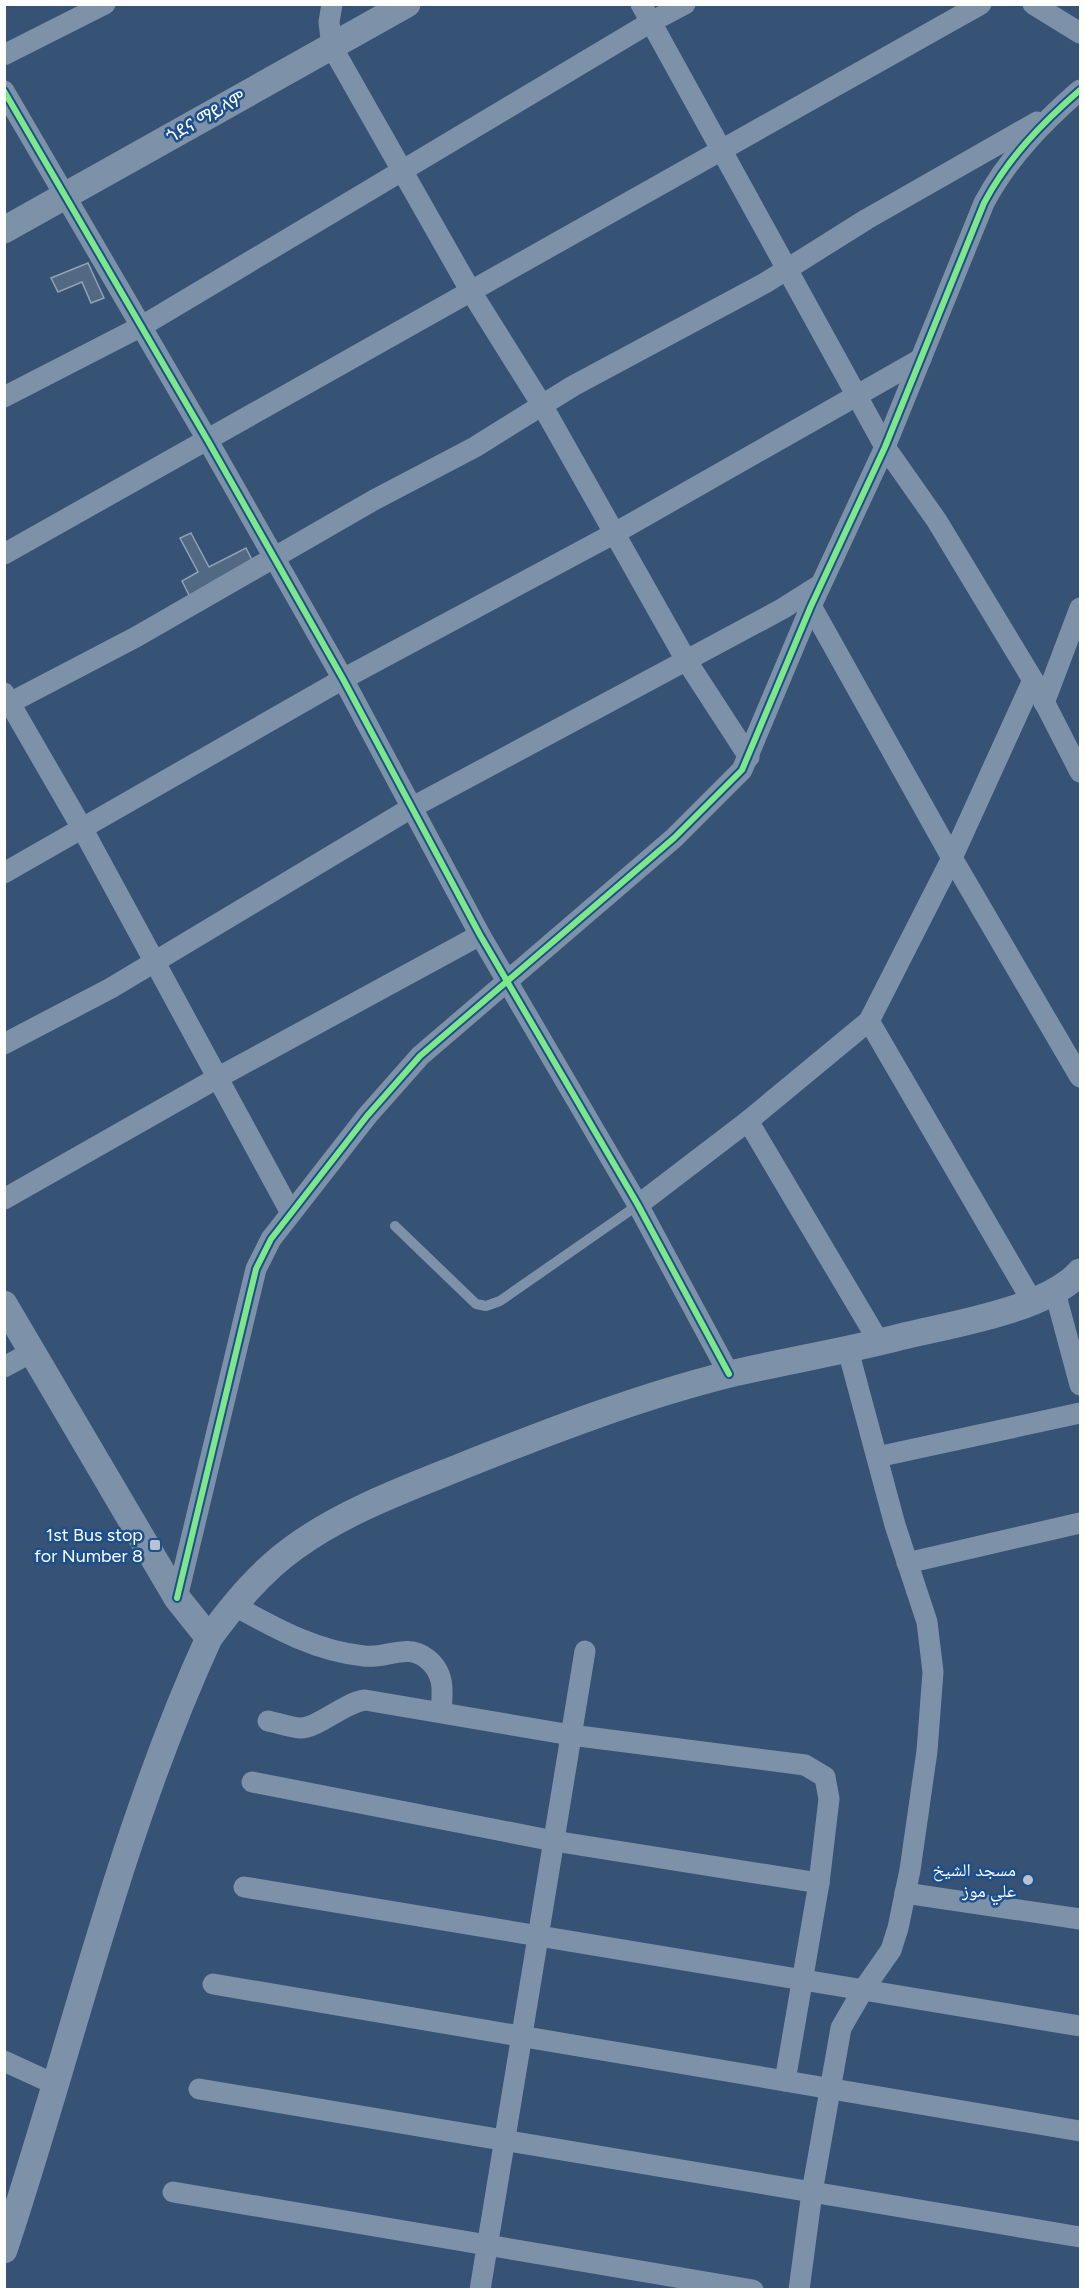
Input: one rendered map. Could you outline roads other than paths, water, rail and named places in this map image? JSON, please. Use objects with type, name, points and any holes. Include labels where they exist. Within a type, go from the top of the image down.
[{"type":"street","points":[[4,55],[105,4]]},
{"type":"street","points":[[332,4],[329,22],[332,47],[470,290],[542,405],[686,660],[748,757]]},
{"type":"street","name":"ጎደና ማይላም","points":[[4,230],[407,4]]},
{"type":"street","points":[[4,397],[142,326],[402,171],[646,13],[685,4]]},
{"type":"street","points":[[4,554],[981,4]]},
{"type":"street","points":[[1033,4],[1080,33]]},
{"type":"street","points":[[646,13],[885,447],[937,521],[1033,680],[1080,772]]},
{"type":"street","points":[[177,1598],[256,1269],[271,1239],[394,1083],[448,1029],[682,831],[733,783],[748,757],[820,585],[885,447],[984,204],[996,180],[1025,143],[1080,90]]},
{"type":"street","points":[[4,91],[142,326],[273,560],[343,679],[480,935],[638,1204],[729,1374]]},
{"type":"street","points":[[291,1213],[82,828],[6,700],[136,637],[374,500],[475,447],[542,405],[765,283],[867,219],[1056,111]]},
{"type":"street","points":[[4,873],[343,679],[615,532],[921,359]]},
{"type":"street","points":[[4,1044],[155,962],[411,808],[820,585]]},
{"type":"street","points":[[811,606],[951,858],[1080,1077]]},
{"type":"street","points":[[1044,703],[1080,608]]},
{"type":"street","points":[[638,1204],[748,1121],[869,1021],[951,858],[1033,680]]},
{"type":"street","points":[[4,1199],[219,1077],[480,935]]},
{"type":"street","points":[[869,1021],[1043,1297],[1080,1385]]},
{"type":"street","points":[[748,1121],[879,1342]]},
{"type":"street","points":[[4,2250],[29,2176],[54,2084],[134,1831],[165,1742],[209,1638],[233,1605],[264,1572],[296,1546],[332,1524],[542,1434],[729,1374],[848,1350],[1000,1312],[1043,1297],[1080,1272]]},
{"type":"street","points":[[4,1304],[177,1598],[209,1638]]},
{"type":"street","points":[[799,2289],[812,2192],[841,2028],[863,1990],[891,1950],[905,1893],[927,1751],[933,1672],[927,1622],[907,1563],[848,1350]]},
{"type":"street","points":[[4,1367],[32,1352]]},
{"type":"street","points":[[878,1457],[1080,1413]]},
{"type":"street","points":[[907,1563],[1080,1523]]},
{"type":"street","points":[[233,1605],[302,1642],[366,1657],[404,1651],[426,1658],[442,1679],[441,1712]]},
{"type":"street","points":[[480,2289],[585,1651]]},
{"type":"street","points":[[268,1721],[302,1728],[348,1704],[365,1700],[571,1735],[805,1764],[825,1777],[829,1788],[819,1883],[785,2081]]},
{"type":"street","points":[[252,1782],[554,1841],[819,1883]]},
{"type":"street","points":[[244,1887],[1080,2025]]},
{"type":"street","points":[[905,1893],[1080,1919]]},
{"type":"street","points":[[213,1984],[1080,2131]]},
{"type":"street","points":[[4,2061],[54,2084]]},
{"type":"street","points":[[199,2089],[1080,2237]]},
{"type":"street","points":[[173,2192],[753,2289]]},
{"type":"lane","points":[[395,1226],[476,1304],[486,1306],[500,1300],[638,1204]]},
{"type":"place","name":"1st Bus stop for Number 8","points":[[155,1545]]},
{"type":"place","name":"مسجد الشيخ علي موز","points":[[1028,1880]]}]
